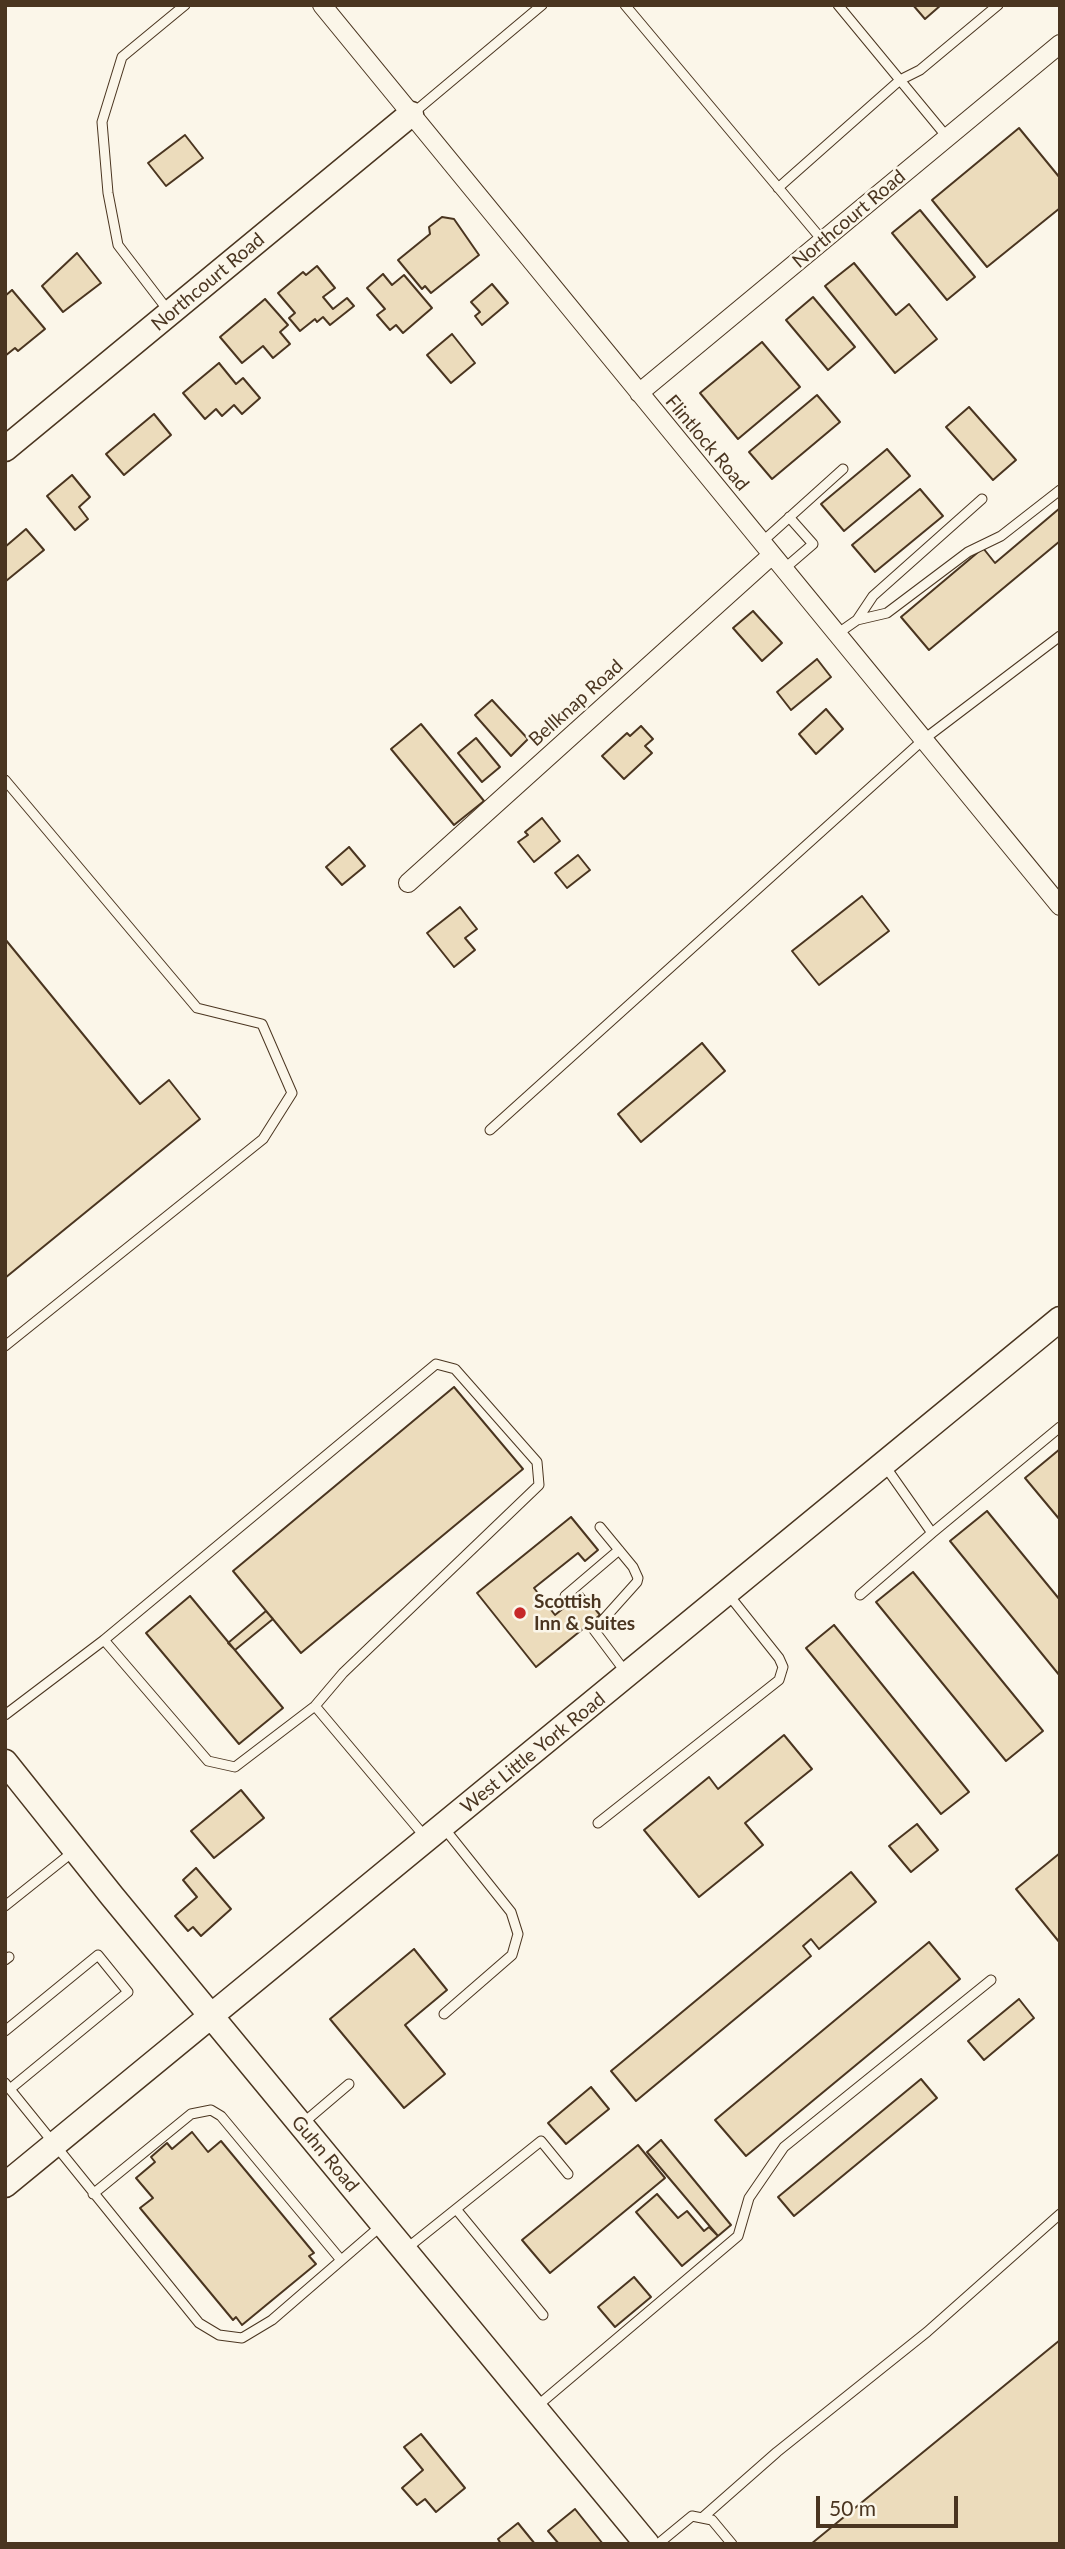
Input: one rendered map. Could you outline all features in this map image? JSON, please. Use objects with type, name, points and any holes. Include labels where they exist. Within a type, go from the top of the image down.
[{"type":"street","name":"Flintlock Road","points":[[321,5],[1060,906]]},
{"type":"street","name":"Northcourt Road","points":[[639,393],[1060,44]]},
{"type":"street","name":"Northcourt Road","points":[[5,449],[411,114]]},
{"type":"street","name":"Bellknap Road","points":[[408,883],[767,548]]},
{"type":"street","name":"West Little York Road","points":[[5,2185],[1060,1319]]},
{"type":"street","name":"Guhn Road","points":[[5,1762],[300,2125],[647,2544]]},
{"type":"lane","points":[[170,313],[118,245],[108,193],[102,122],[122,57],[185,5]]},
{"type":"lane","points":[[411,114],[542,5]]},
{"type":"lane","points":[[625,5],[823,240]]},
{"type":"lane","points":[[838,5],[947,137]]},
{"type":"lane","points":[[778,188],[900,80],[920,70],[998,5]]},
{"type":"lane","points":[[767,548],[789,517],[844,469]]},
{"type":"lane","points":[[857,620],[887,613],[968,552],[1001,536],[1060,490]]},
{"type":"lane","points":[[837,634],[857,620],[878,591],[982,499]]},
{"type":"lane","points":[[784,569],[813,544],[789,517]]},
{"type":"lane","points":[[489,1130],[923,740],[1060,636]]},
{"type":"lane","points":[[5,780],[197,1008],[262,1024],[292,1093],[263,1139],[5,1346]]},
{"type":"lane","points":[[5,1714],[104,1640],[436,1364],[455,1369],[537,1462],[539,1485],[343,1673],[315,1706],[235,1767],[208,1761],[104,1640]]},
{"type":"lane","points":[[860,1595],[1060,1427]]},
{"type":"lane","points":[[884,1464],[932,1533]]},
{"type":"lane","points":[[600,1527],[633,1567],[637,1583],[591,1628],[628,1676]]},
{"type":"lane","points":[[570,1602],[565,1596],[619,1550]]},
{"type":"lane","points":[[598,1823],[779,1680],[783,1667],[779,1658],[728,1594]]},
{"type":"lane","points":[[315,1706],[511,1912],[518,1934],[512,1955],[444,2014]]},
{"type":"lane","points":[[5,1906],[76,1850]]},
{"type":"lane","points":[[5,2031],[98,1955],[128,1992],[8,2086],[198,2323],[219,2335],[242,2338],[272,2320],[383,2224]]},
{"type":"lane","points":[[535,2408],[738,2236],[749,2198],[784,2147],[991,1980]]},
{"type":"lane","points":[[300,2125],[349,2084]]},
{"type":"lane","points":[[93,2194],[191,2113],[211,2110],[221,2116],[341,2260]]},
{"type":"lane","points":[[405,2250],[541,2141],[568,2174]]},
{"type":"lane","points":[[456,2209],[543,2315]]},
{"type":"lane","points":[[702,2518],[777,2452],[927,2332],[1060,2214]]},
{"type":"lane","points":[[658,2544],[692,2516],[712,2520],[732,2544]]},
{"type":"building","points":[[913,5],[941,5],[925,19]]},
{"type":"building","points":[[1019,128],[1060,178],[1060,208],[987,267],[932,200]]},
{"type":"building","points":[[185,135],[203,158],[166,186],[148,163]]},
{"type":"building","points":[[920,210],[975,277],[947,300],[892,233]]},
{"type":"building","points":[[442,217],[454,219],[479,255],[431,293],[425,286],[422,289],[398,260],[430,234],[429,227]]},
{"type":"building","points":[[77,253],[101,283],[63,312],[42,286]]},
{"type":"building","points":[[854,263],[896,315],[909,304],[937,339],[895,373],[825,286]]},
{"type":"building","points":[[317,266],[335,288],[323,297],[333,309],[347,298],[354,306],[330,325],[323,317],[317,322],[315,319],[300,331],[289,318],[295,313],[278,293],[303,272],[306,275]]},
{"type":"building","points":[[383,274],[392,285],[404,275],[432,308],[403,333],[396,325],[390,330],[377,315],[385,309],[367,288]]},
{"type":"building","points":[[492,284],[508,303],[482,325],[475,316],[480,312],[471,302]]},
{"type":"building","points":[[12,290],[45,329],[18,351],[15,348],[5,356],[5,296]]},
{"type":"building","points":[[813,297],[855,347],[828,370],[786,320]]},
{"type":"building","points":[[265,299],[288,325],[280,332],[290,344],[273,358],[263,346],[242,363],[220,337]]},
{"type":"building","points":[[452,334],[475,363],[451,383],[427,355]]},
{"type":"building","points":[[762,342],[800,387],[738,439],[700,393]]},
{"type":"building","points":[[219,363],[236,384],[243,378],[260,398],[242,414],[234,405],[222,416],[216,409],[205,419],[183,393]]},
{"type":"building","points":[[817,395],[840,422],[772,479],[749,452]]},
{"type":"building","points":[[969,407],[1016,460],[993,480],[946,427]]},
{"type":"building","points":[[154,414],[171,435],[124,475],[106,454]]},
{"type":"building","points":[[887,449],[910,476],[844,531],[821,504]]},
{"type":"building","points":[[72,475],[90,497],[79,507],[88,519],[75,530],[47,496]]},
{"type":"building","points":[[920,489],[943,516],[875,572],[852,545]]},
{"type":"building","points":[[1060,508],[1060,541],[929,650],[901,617],[983,548],[995,563]]},
{"type":"building","points":[[26,529],[44,550],[6,581],[5,547]]},
{"type":"building","points":[[753,611],[782,643],[762,661],[733,628]]},
{"type":"building","points":[[817,659],[831,677],[791,710],[777,692]]},
{"type":"building","points":[[492,700],[528,739],[511,756],[475,715]]},
{"type":"building","points":[[826,709],[843,729],[816,754],[799,734]]},
{"type":"building","points":[[421,724],[484,801],[454,825],[391,749]]},
{"type":"building","points":[[641,726],[653,739],[645,746],[652,753],[624,779],[602,756],[627,733],[630,736]]},
{"type":"building","points":[[476,738],[500,767],[482,782],[458,753]]},
{"type":"building","points":[[542,818],[560,841],[534,862],[518,842],[528,835],[525,832]]},
{"type":"building","points":[[349,847],[365,866],[342,885],[326,867]]},
{"type":"building","points":[[578,855],[590,870],[567,888],[555,873]]},
{"type":"building","points":[[862,896],[889,931],[819,985],[792,951]]},
{"type":"building","points":[[460,907],[477,929],[465,938],[475,950],[454,967],[427,933]]},
{"type":"building","points":[[5,939],[140,1104],[169,1080],[200,1119],[5,1278]]},
{"type":"building","points":[[702,1043],[725,1071],[641,1142],[618,1114]]},
{"type":"building","points":[[454,1387],[523,1469],[301,1653],[233,1571]]},
{"type":"building","points":[[1060,1449],[1060,1520],[1025,1478]]},
{"type":"building","points":[[987,1511],[1060,1600],[1060,1676],[950,1541]]},
{"type":"building","points":[[571,1517],[598,1550],[585,1561],[578,1553],[534,1588],[555,1615],[582,1593],[600,1615],[536,1667],[477,1593]]},
{"type":"building","points":[[913,1572],[1043,1731],[1006,1761],[876,1602]]},
{"type":"building","points":[[190,1596],[283,1708],[239,1744],[146,1633]]},
{"type":"building","points":[[266,1611],[273,1619],[235,1650],[228,1643]]},
{"type":"building","points":[[834,1625],[969,1792],[941,1814],[806,1648]]},
{"type":"building","points":[[784,1735],[812,1769],[745,1823],[763,1845],[699,1897],[644,1830],[709,1777],[718,1789]]},
{"type":"building","points":[[241,1790],[264,1818],[214,1858],[191,1831]]},
{"type":"building","points":[[917,1824],[938,1850],[911,1872],[889,1846]]},
{"type":"building","points":[[1060,1853],[1060,1943],[1016,1889]]},
{"type":"building","points":[[196,1868],[231,1909],[201,1936],[193,1927],[188,1931],[175,1916],[197,1897],[183,1880]]},
{"type":"building","points":[[851,1872],[876,1902],[819,1949],[811,1939],[803,1946],[811,1956],[636,2101],[611,2071]]},
{"type":"building","points":[[929,1942],[960,1979],[746,2156],[715,2120]]},
{"type":"building","points":[[414,1949],[447,1990],[405,2025],[445,2074],[404,2108],[330,2019]]},
{"type":"building","points":[[1019,1999],[1034,2018],[984,2060],[968,2041]]},
{"type":"building","points":[[921,2079],[937,2098],[794,2216],[778,2197]]},
{"type":"building","points":[[591,2087],[609,2109],[566,2144],[548,2123]]},
{"type":"building","points":[[192,2132],[208,2152],[221,2141],[314,2253],[309,2256],[316,2264],[242,2325],[236,2317],[233,2320],[140,2208],[153,2198],[136,2178],[155,2162],[151,2157],[167,2143],[172,2149]]},
{"type":"building","points":[[661,2140],[731,2225],[718,2236],[647,2152]]},
{"type":"building","points":[[638,2145],[665,2178],[550,2273],[522,2240]]},
{"type":"building","points":[[657,2194],[678,2218],[687,2211],[704,2231],[709,2227],[718,2236],[682,2266],[636,2212]]},
{"type":"building","points":[[634,2277],[651,2297],[615,2327],[598,2307]]},
{"type":"building","points":[[1060,2340],[1060,2544],[811,2544]]},
{"type":"building","points":[[421,2434],[465,2488],[436,2512],[425,2499],[417,2505],[402,2488],[423,2470],[404,2447]]},
{"type":"building","points":[[575,2509],[603,2544],[559,2544],[548,2531]]},
{"type":"building","points":[[518,2523],[535,2544],[501,2544],[498,2539]]},
{"type":"place","name":"Scottish Inn & Suites","points":[[520,1613]]}]
